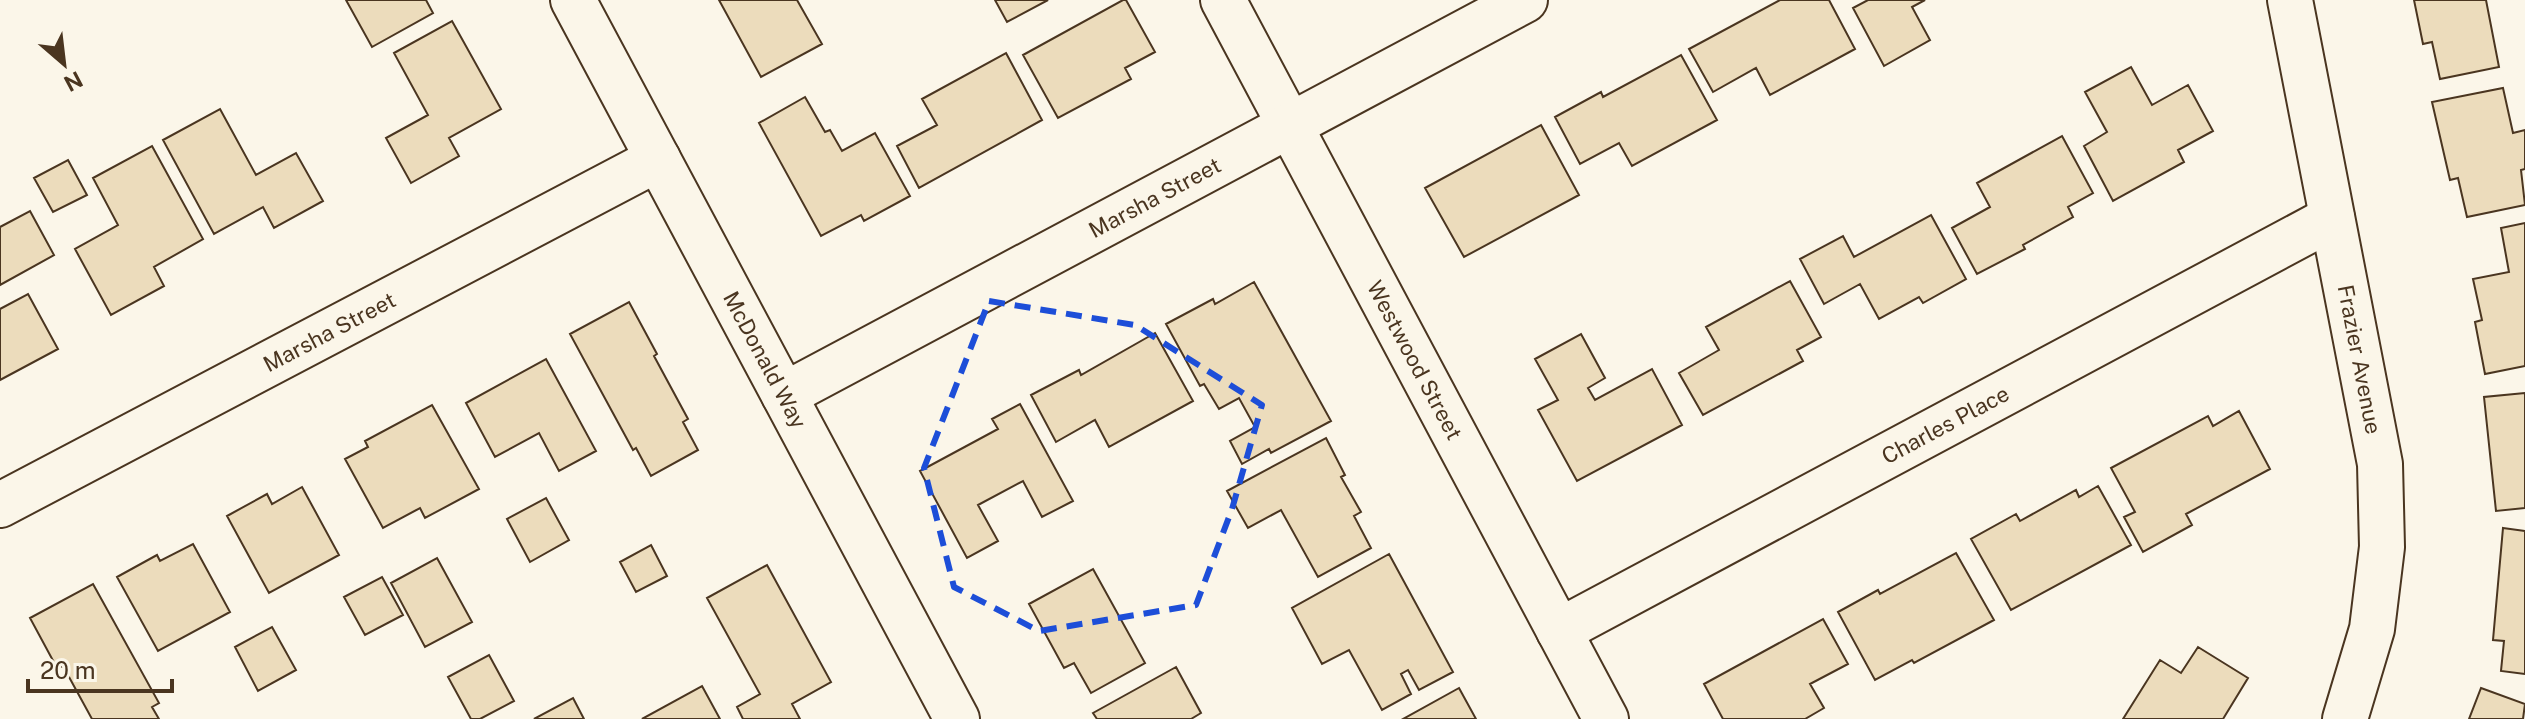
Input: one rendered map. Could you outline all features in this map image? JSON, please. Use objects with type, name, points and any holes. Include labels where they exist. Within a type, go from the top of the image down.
[{"type":"street","name":"McDonald Way","points":[[573,0],[957,719]]},
{"type":"street","name":"Westwood Street","points":[[1223,0],[1606,719]]},
{"type":"street","name":"Marsha Street","points":[[784,395],[1525,0]]},
{"type":"street","name":"Frazier Avenue","points":[[2290,0],[2380,464],[2382,547],[2372,629],[2345,719]]},
{"type":"street","name":"Marsha Street","points":[[0,505],[658,159]]},
{"type":"street","name":"Charles Place","points":[[1559,631],[2332,218]]},
{"type":"highlighted area","points":[[989,301],[1135,325],[1262,405],[1232,509],[1196,605],[1039,631],[954,587],[924,468]]},
{"type":"building","points":[[346,0],[426,0],[433,13],[372,47]]},
{"type":"building","points":[[719,0],[797,0],[822,44],[761,77]]},
{"type":"building","points":[[995,0],[1048,0],[1007,22]]},
{"type":"building","points":[[1126,0],[1155,52],[1125,68],[1131,79],[1058,118],[1023,55]]},
{"type":"building","points":[[1780,0],[1829,0],[1855,49],[1770,95],[1756,68],[1713,92],[1689,49]]},
{"type":"building","points":[[1868,0],[1925,0],[1912,7],[1930,40],[1884,66],[1853,8]]},
{"type":"building","points":[[2414,0],[2486,0],[2499,67],[2440,79],[2432,42],[2423,44]]},
{"type":"building","points":[[452,21],[501,109],[449,138],[459,156],[411,183],[386,138],[428,115],[394,53]]},
{"type":"building","points":[[1006,53],[1042,120],[919,188],[897,146],[937,125],[922,99]]},
{"type":"building","points":[[1681,55],[1717,120],[1632,166],[1619,143],[1580,164],[1555,117],[1601,92],[1603,97]]},
{"type":"building","points":[[2131,67],[2152,105],[2188,85],[2213,131],[2178,150],[2184,162],[2113,201],[2084,146],[2107,132],[2085,92]]},
{"type":"building","points":[[2503,88],[2513,133],[2525,130],[2525,169],[2521,170],[2525,205],[2467,217],[2458,178],[2450,180],[2432,102]]},
{"type":"building","points":[[805,97],[825,132],[830,130],[842,151],[875,133],[910,196],[864,221],[861,215],[821,236],[759,123]]},
{"type":"building","points":[[220,109],[256,175],[296,153],[323,201],[274,228],[263,207],[214,234],[163,140]]},
{"type":"building","points":[[1541,125],[1579,195],[1464,257],[1425,188]]},
{"type":"building","points":[[2062,136],[2093,193],[2068,207],[2073,217],[2023,245],[2025,249],[1977,274],[1952,228],[1990,207],[1977,183]]},
{"type":"building","points":[[152,146],[203,239],[154,267],[164,286],[111,315],[75,249],[118,225],[93,178]]},
{"type":"building","points":[[68,160],[87,195],[53,212],[34,178]]},
{"type":"building","points":[[30,211],[54,255],[0,285],[0,227]]},
{"type":"building","points":[[1931,215],[1966,279],[1923,303],[1919,297],[1879,319],[1860,284],[1824,304],[1800,259],[1843,236],[1854,257]]},
{"type":"building","points":[[2525,223],[2525,366],[2485,374],[2475,322],[2482,320],[2473,279],[2509,272],[2501,228]]},
{"type":"building","points":[[1790,281],[1821,337],[1797,350],[1803,361],[1703,415],[1679,373],[1719,350],[1706,327]]},
{"type":"building","points":[[1254,282],[1331,421],[1271,453],[1269,449],[1242,464],[1230,441],[1255,427],[1239,398],[1219,409],[1204,384],[1200,386],[1166,324],[1213,299],[1215,304]]},
{"type":"building","points":[[28,294],[58,349],[0,380],[0,309]]},
{"type":"building","points":[[629,302],[688,419],[683,422],[698,450],[651,476],[636,448],[633,450],[570,334]]},
{"type":"building","points":[[1155,333],[1193,401],[1109,447],[1095,420],[1056,442],[1031,395],[1079,370],[1081,375]]},
{"type":"building","points":[[1581,334],[1605,378],[1588,388],[1595,400],[1652,369],[1682,425],[1577,481],[1538,410],[1558,400],[1535,359]]},
{"type":"building","points":[[546,359],[596,451],[559,471],[539,433],[495,457],[466,403]]},
{"type":"building","points":[[2525,393],[2525,508],[2496,511],[2484,397]]},
{"type":"building","points":[[1020,404],[1073,501],[1042,517],[1023,481],[978,505],[998,541],[967,558],[920,471],[998,429],[992,419]]},
{"type":"building","points":[[432,405],[479,489],[425,518],[420,508],[383,528],[345,459],[368,447],[365,441]]},
{"type":"building","points":[[2239,411],[2270,469],[2186,514],[2192,525],[2143,552],[2124,517],[2135,512],[2111,468],[2208,416],[2213,426]]},
{"type":"building","points":[[1326,438],[1345,475],[1341,477],[1361,512],[1354,516],[1371,548],[1318,577],[1281,510],[1248,528],[1227,491]]},
{"type":"building","points":[[2098,486],[2131,545],[2011,610],[1971,539],[2016,514],[2020,521],[2076,490],[2079,497]]},
{"type":"building","points":[[302,487],[339,555],[269,593],[227,516],[267,494],[272,504]]},
{"type":"building","points":[[546,498],[569,540],[530,562],[507,519]]},
{"type":"building","points":[[2503,528],[2525,531],[2525,674],[2501,671],[2504,641],[2493,640]]},
{"type":"building","points":[[193,544],[230,612],[158,651],[117,577],[157,555],[160,561]]},
{"type":"building","points":[[651,545],[667,576],[636,592],[620,562]]},
{"type":"building","points":[[1956,553],[1994,620],[1875,680],[1838,612],[1878,590],[1880,594]]},
{"type":"building","points":[[1389,554],[1453,672],[1419,690],[1408,670],[1401,674],[1411,694],[1382,710],[1349,650],[1322,664],[1292,608]]},
{"type":"building","points":[[437,558],[472,622],[425,647],[391,583]]},
{"type":"building","points":[[767,565],[831,682],[792,704],[800,719],[743,719],[737,707],[760,694],[707,598]]},
{"type":"building","points":[[1093,569],[1145,663],[1091,693],[1074,663],[1064,668],[1029,604]]},
{"type":"building","points":[[382,577],[403,615],[365,635],[344,597]]},
{"type":"building","points":[[93,584],[159,703],[152,707],[159,719],[92,719],[63,666],[57,668],[30,618]]},
{"type":"building","points":[[1823,619],[1848,664],[1810,684],[1824,708],[1805,719],[1723,719],[1704,684]]},
{"type":"building","points":[[272,627],[296,670],[258,691],[235,647]]},
{"type":"building","points":[[2198,647],[2248,678],[2223,719],[2123,719],[2160,660],[2181,673]]},
{"type":"building","points":[[489,655],[514,701],[480,719],[471,719],[448,677]]},
{"type":"building","points":[[1176,667],[1201,713],[1191,719],[1097,719],[1093,713]]},
{"type":"building","points":[[702,686],[720,719],[642,719]]},
{"type":"building","points":[[1459,688],[1476,719],[1403,719]]},
{"type":"building","points":[[2481,688],[2525,704],[2523,719],[2469,719]]},
{"type":"building","points":[[573,698],[584,719],[534,719]]}]
